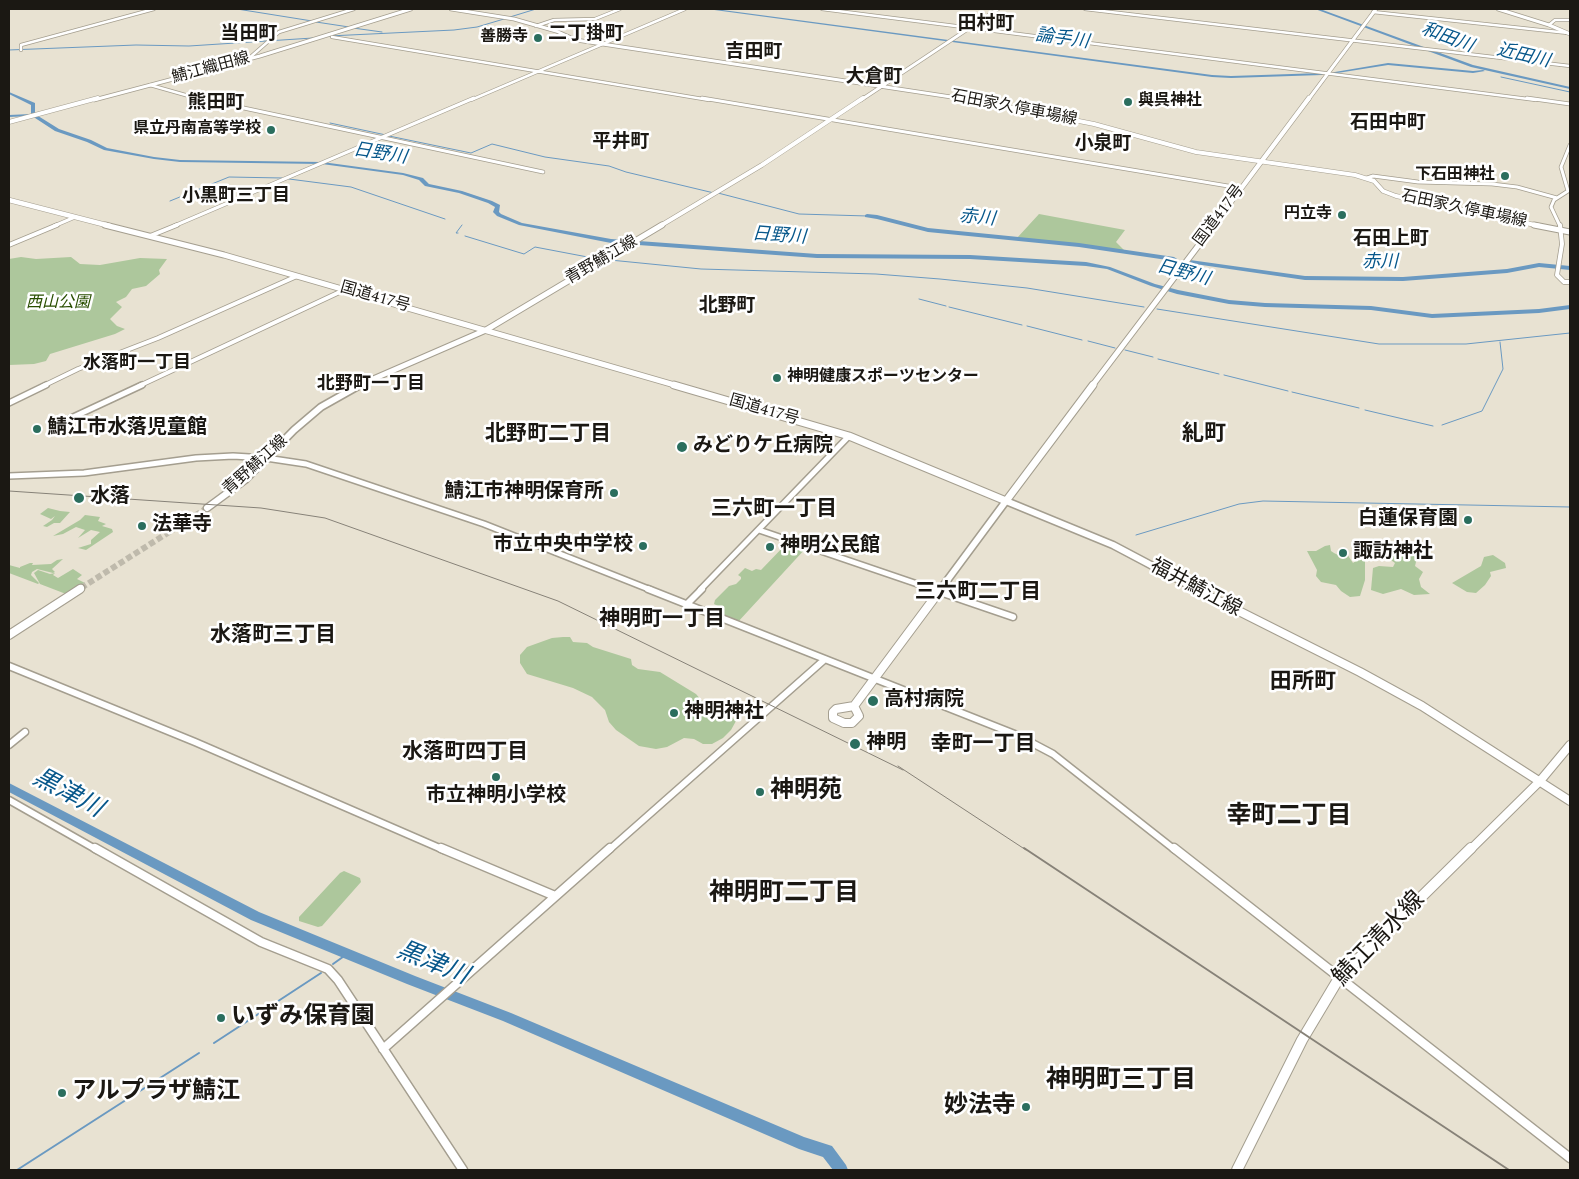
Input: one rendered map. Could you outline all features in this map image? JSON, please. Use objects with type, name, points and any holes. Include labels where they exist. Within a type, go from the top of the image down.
[{"type":"main road","name":"鯖江織田線","points":[[9,122],[247,60],[411,9]]},
{"type":"main road","name":"石田家久停車場線","points":[[451,9],[507,18],[556,31],[572,39],[986,102],[1094,124],[1196,152],[1367,178],[1383,191],[1398,197],[1570,232]]},
{"type":"main road","name":"青野鯖江線","points":[[207,508],[244,480],[310,415],[335,399],[362,384],[486,330],[762,165],[998,9]]},
{"type":"main road","points":[[1498,9],[1549,25],[1569,34]]},
{"type":"main road","name":"国道417号","points":[[9,200],[297,276],[849,436],[1006,501],[1375,10]]},
{"type":"main road","points":[[854,706],[1006,501]]},
{"type":"main road","name":"福井鯖江線","points":[[1006,501],[1113,545],[1246,616],[1368,676],[1422,706],[1570,801]]},
{"type":"main road","points":[[9,635],[81,588]]},
{"type":"main road","name":"鯖江清水線","points":[[1237,1170],[1302,1040],[1338,978],[1540,781],[1570,745]]},
{"type":"street","points":[[21,50],[20,45],[154,9]]},
{"type":"street","points":[[247,60],[279,32],[354,9]]},
{"type":"street","points":[[536,26],[554,20],[600,18],[620,9]]},
{"type":"street","points":[[150,236],[685,9]]},
{"type":"street","points":[[822,9],[1570,104]]},
{"type":"street","points":[[1085,9],[1570,66]]},
{"type":"street","points":[[1375,10],[1569,34]]},
{"type":"street","points":[[1549,25],[1555,20],[1570,20]]},
{"type":"street","points":[[332,37],[540,70],[1240,188]]},
{"type":"street","points":[[150,85],[195,98],[543,172]]},
{"type":"street","points":[[1570,144],[1561,167],[1568,191],[1557,198],[1551,207],[1561,227],[1562,244],[1557,275],[1564,282],[1570,282]]},
{"type":"street","points":[[1367,178],[1372,176],[1425,182],[1492,184],[1557,198]]},
{"type":"street","points":[[9,245],[75,217]]},
{"type":"street","points":[[9,403],[78,369],[158,338],[297,276]]},
{"type":"street","points":[[54,426],[344,290]]},
{"type":"street","points":[[686,605],[849,436]]},
{"type":"street","points":[[9,476],[84,473],[233,456],[266,458],[320,468],[436,507],[1017,735],[1053,754],[1338,978],[1396,1020],[1570,1158]]},
{"type":"street","points":[[759,530],[1013,617]]},
{"type":"street","points":[[383,1049],[824,660]]},
{"type":"street","points":[[9,666],[195,742],[312,794],[555,896]]},
{"type":"street","points":[[9,745],[26,732]]},
{"type":"street","points":[[9,800],[261,942],[328,969],[338,980],[463,1170]]},
{"type":"green space","points":[[1039,214],[1125,230],[1116,242],[1125,251],[1081,244],[1017,238]]},
{"type":"green space","name":"西山公園","points":[[21,257],[36,259],[71,257],[80,264],[100,265],[140,258],[167,259],[159,270],[160,274],[146,286],[132,289],[126,297],[116,302],[122,307],[110,319],[117,326],[125,329],[115,334],[50,354],[46,361],[34,364],[9,365],[9,259]]},
{"type":"green space","points":[[48,508],[70,512],[60,523],[54,523],[47,527],[43,526],[55,516],[51,519],[40,514]]},
{"type":"green space","points":[[85,515],[100,517],[98,521],[106,524],[102,526],[112,529],[113,532],[86,550],[78,548],[91,544],[91,540],[100,532],[91,530],[78,538],[85,530],[76,527],[63,534],[53,536],[80,520]]},
{"type":"green space","points":[[787,543],[806,548],[737,623],[716,615],[722,608],[714,604],[715,600],[729,586],[736,584],[741,579],[738,575],[745,568],[752,571],[756,569],[761,570]]},
{"type":"green space","points":[[1330,545],[1331,551],[1342,557],[1344,554],[1347,554],[1353,563],[1361,557],[1365,558],[1365,580],[1360,596],[1350,597],[1336,585],[1321,582],[1316,576],[1317,570],[1307,551],[1316,551]]},
{"type":"green space","points":[[1387,547],[1415,547],[1419,550],[1415,566],[1423,572],[1419,579],[1421,587],[1430,594],[1414,595],[1401,589],[1383,594],[1371,590],[1373,568],[1379,566],[1393,567],[1395,563],[1384,555],[1383,552]]},
{"type":"green space","points":[[1493,555],[1505,563],[1506,568],[1490,572],[1491,576],[1485,585],[1476,593],[1467,592],[1452,583],[1481,566],[1484,557]]},
{"type":"green space","points":[[63,559],[52,569],[55,572],[53,573],[37,569],[32,572],[31,575],[38,584],[9,573],[9,565],[20,568],[30,563],[33,563],[32,565],[51,564]]},
{"type":"green space","points":[[73,569],[82,575],[77,579],[85,583],[66,594],[40,584],[34,573],[38,570],[50,574],[55,573],[53,575],[58,578]]},
{"type":"green space","points":[[570,637],[573,642],[587,643],[593,647],[631,659],[632,665],[638,669],[660,672],[696,694],[707,707],[717,707],[736,721],[723,738],[712,744],[703,744],[694,739],[684,738],[667,747],[656,749],[639,746],[616,730],[609,722],[605,710],[592,697],[573,688],[527,674],[520,663],[520,655],[527,647],[552,638]]},
{"type":"green space","points":[[344,871],[360,878],[361,882],[322,926],[318,927],[299,921],[299,917]]},
{"type":"waterway","points":[[237,9],[312,21]]},
{"type":"waterway","points":[[510,17],[536,9]]},
{"type":"waterway","name":"論手川","points":[[709,9],[1212,76],[1322,74]]},
{"type":"waterway","name":"和田川","points":[[1317,9],[1472,66],[1570,88]]},
{"type":"waterway","points":[[329,36],[454,30],[477,27],[504,19]]},
{"type":"waterway","points":[[316,22],[349,27]]},
{"type":"waterway","points":[[353,28],[382,32]]},
{"type":"waterway","points":[[9,50],[136,45],[189,46],[313,38]]},
{"type":"waterway","name":"論手川","points":[[1331,73],[1388,64],[1473,72],[1483,71]]},
{"type":"waterway","name":"和田川","points":[[1501,77],[1570,92]]},
{"type":"waterway","points":[[9,93],[33,104],[33,115]]},
{"type":"waterway","name":"日野川","points":[[9,116],[33,115]]},
{"type":"waterway","name":"日野川","points":[[33,115],[57,130],[106,149],[154,158],[180,161],[322,163],[403,174],[421,179],[427,185],[460,192],[490,202],[498,206],[496,212],[499,215],[521,224],[611,241],[817,256],[970,257],[1086,264],[1108,268],[1177,292],[1229,302],[1265,305],[1371,308],[1432,316],[1539,311],[1570,307]]},
{"type":"waterway","points":[[330,123],[386,135]]},
{"type":"waterway","points":[[389,136],[471,153],[492,144],[545,157],[609,166],[626,172],[714,193]]},
{"type":"waterway","points":[[170,201],[229,177],[282,178]]},
{"type":"waterway","points":[[289,179],[351,187],[445,219]]},
{"type":"waterway","points":[[718,193],[799,214],[867,216]]},
{"type":"waterway","name":"赤川","points":[[867,216],[928,230],[1079,245],[1174,259]]},
{"type":"waterway","points":[[458,233],[456,233],[462,225]]},
{"type":"waterway","points":[[465,236],[524,254],[535,247],[598,259]]},
{"type":"waterway","points":[[610,260],[701,269],[876,274],[940,279],[1027,288],[1144,307]]},
{"type":"waterway","name":"赤川","points":[[1190,262],[1305,278],[1403,279],[1507,271],[1539,265],[1570,268]]},
{"type":"waterway","points":[[919,299],[946,306]]},
{"type":"waterway","points":[[949,307],[1022,325]]},
{"type":"waterway","points":[[1157,309],[1379,344],[1466,344],[1570,333]]},
{"type":"waterway","points":[[1027,326],[1082,340]]},
{"type":"waterway","points":[[1088,341],[1115,348]]},
{"type":"waterway","points":[[1442,425],[1482,411],[1503,369],[1500,342]]},
{"type":"waterway","points":[[1125,350],[1153,357]]},
{"type":"waterway","points":[[1158,359],[1219,374]]},
{"type":"waterway","points":[[1224,375],[1288,391]]},
{"type":"waterway","points":[[1292,392],[1359,408]]},
{"type":"waterway","points":[[1365,410],[1433,426]]},
{"type":"waterway","points":[[1136,535],[1239,504],[1263,501],[1570,507]]},
{"type":"waterway","name":"黒津川","points":[[9,787],[255,916],[507,1017],[804,1144],[827,1151],[841,1170]]},
{"type":"waterway","points":[[333,964],[347,954]]},
{"type":"waterway","points":[[214,1043],[321,973]]},
{"type":"waterway","points":[[17,1170],[199,1053]]},
{"type":"tunnel","points":[[81,588],[207,508]]},
{"type":"tram line","points":[[9,491],[261,508],[325,518],[558,601],[903,770]]},
{"type":"tram line","points":[[898,766],[1026,850]]},
{"type":"tram line","points":[[1024,848],[1509,1170]]},
{"type":"place","name":"善勝寺","points":[[538,38]]},
{"type":"place","name":"與呉神社","points":[[1128,102]]},
{"type":"place","name":"県立丹南高等学校","points":[[271,130]]},
{"type":"place","name":"下石田神社","points":[[1505,176]]},
{"type":"place","name":"円立寺","points":[[1342,215]]},
{"type":"place","name":"神明健康スポーツセンター","points":[[777,378]]},
{"type":"place","name":"鯖江市水落児童館","points":[[37,429]]},
{"type":"place","name":"みどりケ丘病院","points":[[682,447]]},
{"type":"place","name":"鯖江市神明保育所","points":[[614,493]]},
{"type":"place","name":"水落","points":[[79,498]]},
{"type":"place","name":"白蓮保育園","points":[[1468,520]]},
{"type":"place","name":"法華寺","points":[[142,526]]},
{"type":"place","name":"市立中央中学校","points":[[643,546]]},
{"type":"place","name":"神明公民館","points":[[770,547]]},
{"type":"place","name":"諏訪神社","points":[[1343,553]]},
{"type":"place","name":"高村病院","points":[[873,701]]},
{"type":"place","name":"神明神社","points":[[674,713]]},
{"type":"place","name":"神明","points":[[855,744]]},
{"type":"place","name":"市立神明小学校","points":[[496,777]]},
{"type":"place","name":"神明苑","points":[[760,792]]},
{"type":"place","name":"いずみ保育園","points":[[221,1018]]},
{"type":"place","name":"アルプラザ鯖江","points":[[62,1093]]},
{"type":"place","name":"妙法寺","points":[[1026,1107]]},
{"type":"district","name":"田村町","points":[[986,25]]},
{"type":"district","name":"当田町","points":[[249,35]]},
{"type":"district","name":"二丁掛町","points":[[586,35]]},
{"type":"district","name":"吉田町","points":[[754,53]]},
{"type":"district","name":"大倉町","points":[[874,78]]},
{"type":"district","name":"熊田町","points":[[216,104]]},
{"type":"district","name":"石田中町","points":[[1388,124]]},
{"type":"district","name":"平井町","points":[[621,143]]},
{"type":"district","name":"小泉町","points":[[1103,145]]},
{"type":"district","name":"小黒町三丁目","points":[[236,197]]},
{"type":"district","name":"石田上町","points":[[1391,240]]},
{"type":"district","name":"北野町","points":[[727,307]]},
{"type":"district","name":"水落町一丁目","points":[[137,364]]},
{"type":"district","name":"北野町一丁目","points":[[371,385]]},
{"type":"district","name":"北野町二丁目","points":[[548,436]]},
{"type":"district","name":"糺町","points":[[1204,436]]},
{"type":"district","name":"三六町一丁目","points":[[774,511]]},
{"type":"district","name":"三六町二丁目","points":[[978,594]]},
{"type":"district","name":"神明町一丁目","points":[[662,621]]},
{"type":"district","name":"水落町三丁目","points":[[273,637]]},
{"type":"district","name":"田所町","points":[[1303,684]]},
{"type":"district","name":"幸町一丁目","points":[[983,746]]},
{"type":"district","name":"水落町四丁目","points":[[465,754]]},
{"type":"district","name":"幸町二丁目","points":[[1289,818]]},
{"type":"district","name":"神明町二丁目","points":[[784,895]]},
{"type":"district","name":"神明町三丁目","points":[[1121,1082]]},
{"type":"water label","name":"近田川","points":[[1523,57]]}]
